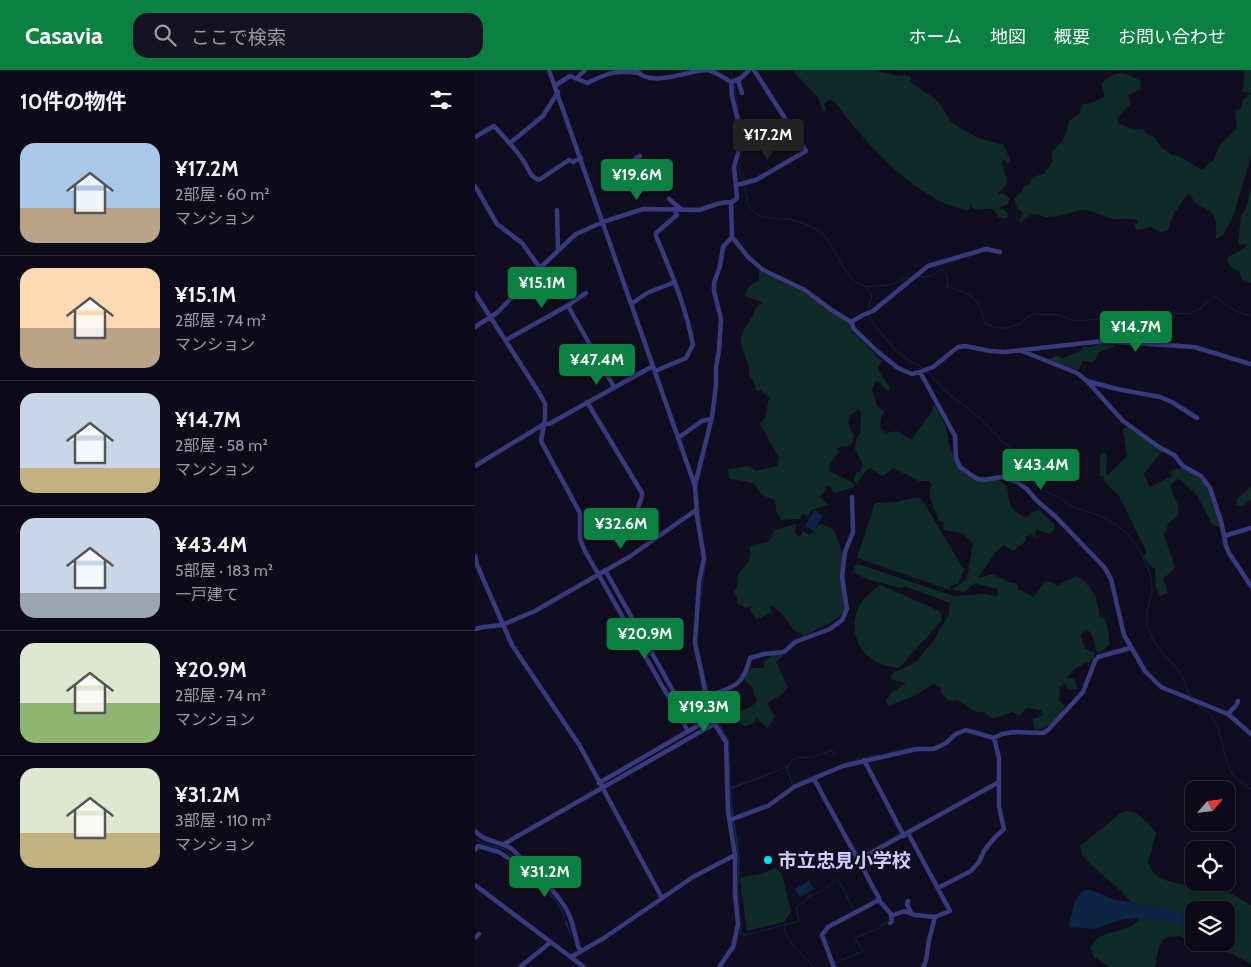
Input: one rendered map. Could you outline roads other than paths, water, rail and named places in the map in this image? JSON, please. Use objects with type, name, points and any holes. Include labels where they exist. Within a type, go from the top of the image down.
[{"type":"street","points":[[549,70],[556,85],[695,486],[703,558],[699,583],[695,643],[711,718],[726,742],[727,803],[735,855],[735,894],[738,924],[733,946],[719,967]]},
{"type":"street","points":[[577,78],[585,70]]},
{"type":"street","points":[[556,85],[570,76],[587,83],[614,71],[638,72],[646,78],[657,79],[708,70],[719,74],[731,82],[738,80],[749,70]]},
{"type":"street","points":[[737,185],[756,180],[806,152],[754,70]]},
{"type":"street","points":[[738,80],[742,93]]},
{"type":"street","points":[[475,327],[497,312],[576,234],[603,222],[643,209],[699,210],[717,204],[731,203],[737,198],[734,167],[740,146],[741,133],[732,96],[731,82]]},
{"type":"street","points":[[510,143],[543,116],[558,92]]},
{"type":"street","points":[[475,137],[492,125],[518,152],[530,174],[539,180],[569,160],[573,162],[581,158]]},
{"type":"street","points":[[625,167],[631,165],[635,158],[640,156]]},
{"type":"street","points":[[475,186],[482,195],[497,224],[522,243],[540,268]]},
{"type":"street","points":[[669,199],[682,210]]},
{"type":"street","points":[[731,203],[732,237],[748,257],[763,270],[805,290],[851,322],[854,329],[878,352],[898,368],[913,374],[933,367],[958,347],[965,346],[990,351],[1021,351],[1103,341],[1194,347],[1251,364]]},
{"type":"street","points":[[557,210],[558,250]]},
{"type":"street","points":[[655,371],[686,358],[693,345],[689,320],[656,236],[656,233],[677,215],[674,210]]},
{"type":"street","points":[[695,486],[711,418],[716,385],[721,320],[714,283],[720,266],[723,247],[732,237]]},
{"type":"street","points":[[851,322],[873,311],[928,266],[986,249],[1000,252]]},
{"type":"street","points":[[631,304],[647,294],[675,282]]},
{"type":"street","points":[[475,293],[545,404],[541,440],[580,513],[580,539],[688,732]]},
{"type":"street","points":[[506,340],[568,306],[587,293]]},
{"type":"street","points":[[568,306],[614,387]]},
{"type":"street","points":[[1021,351],[1077,373],[1087,381],[1123,421],[1159,447],[1173,454],[1183,466],[1201,476],[1207,483],[1221,521],[1229,552],[1251,586]]},
{"type":"street","points":[[475,466],[544,424],[549,424],[653,366]]},
{"type":"street","points":[[920,372],[955,436],[956,458],[960,467],[977,479],[1003,477],[1017,482],[1055,516],[1104,567],[1111,578],[1124,636],[1145,671],[1161,686],[1229,714],[1251,734]]},
{"type":"street","points":[[1087,381],[1160,397],[1172,402],[1197,418]]},
{"type":"street","points":[[587,402],[642,493],[643,496],[638,509],[652,541]]},
{"type":"street","points":[[678,438],[702,421],[711,418]]},
{"type":"street","points":[[605,570],[680,702],[685,704],[706,694],[734,687],[746,674],[750,658],[783,652],[795,642],[830,629],[842,620],[847,609],[842,577],[845,552],[853,532],[852,497]]},
{"type":"street","points":[[475,629],[503,625],[535,611],[652,541],[697,510]]},
{"type":"street","points":[[1224,536],[1251,528]]},
{"type":"street","points":[[475,556],[512,645],[580,746],[662,898]]},
{"type":"street","points":[[730,820],[768,806],[794,787],[843,766],[917,749],[935,749],[956,734],[966,730],[993,738],[1001,734],[1014,732],[1043,733],[1083,692],[1098,657],[1130,648]]},
{"type":"street","points":[[1229,714],[1231,709],[1238,703],[1235,710]]},
{"type":"street","points":[[599,783],[711,718]]},
{"type":"street","points":[[501,847],[714,724]]},
{"type":"street","points":[[938,888],[971,870],[979,862],[989,844],[1004,829],[999,807],[999,758],[993,738]]},
{"type":"street","points":[[864,760],[950,910],[935,917],[904,911],[891,916]]},
{"type":"street","points":[[814,779],[878,899],[887,907],[891,916],[890,922]]},
{"type":"street","points":[[858,860],[999,782]]},
{"type":"street","points":[[475,831],[482,838],[501,847],[508,858]]},
{"type":"street","points":[[475,850],[478,846],[512,849],[565,906],[570,917],[575,940],[581,951]]},
{"type":"street","points":[[571,957],[604,938],[705,870],[735,855]]},
{"type":"street","points":[[475,885],[585,967]]},
{"type":"street","points":[[834,967],[822,936],[828,927],[878,899]]},
{"type":"street","points":[[909,901],[907,904],[912,914]]},
{"type":"street","points":[[923,967],[926,961],[935,917]]},
{"type":"street","points":[[475,938],[479,934]]},
{"type":"street","points":[[520,967],[551,942]]},
{"type":"water","points":[[814,510],[823,516],[814,531],[805,526]]},
{"type":"water","points":[[714,719],[716,719],[729,739],[731,787],[787,766],[793,785],[786,767],[731,789],[740,862],[739,889],[742,922],[741,932],[743,934],[739,934],[741,923],[737,888],[738,863],[730,815],[728,743]]},
{"type":"water","points":[[840,822],[860,855],[900,834],[859,856]]},
{"type":"water","points":[[475,838],[503,848],[542,884],[565,915],[571,936],[561,910],[543,888],[504,850],[483,844],[475,840]]},
{"type":"water","points":[[809,881],[814,889],[800,897],[795,889]]},
{"type":"water","points":[[1091,890],[1114,900],[1180,912],[1185,914],[1185,925],[1136,918],[1120,920],[1094,929],[1069,927],[1076,900],[1082,892]]},
{"type":"waterway","points":[[730,70],[733,79]]},
{"type":"waterway","points":[[734,83],[739,115],[747,129],[748,135],[748,143],[743,151],[738,169],[743,181]]},
{"type":"waterway","points":[[744,184],[752,210],[767,218],[788,219],[800,222],[822,233],[845,270],[854,280],[861,284],[868,287],[890,285],[911,277]]},
{"type":"waterway","points":[[917,277],[931,276],[942,269],[947,275],[947,287],[963,292],[976,301],[980,306],[985,324],[998,328],[1020,324],[1033,314],[1059,315],[1082,321],[1148,311],[1189,314],[1201,308],[1214,296],[1236,311],[1251,315]]},
{"type":"waterway","points":[[868,288],[872,297],[868,308],[869,318],[894,349],[911,362],[925,369]]},
{"type":"waterway","points":[[720,357],[722,340]]},
{"type":"waterway","points":[[927,371],[944,390],[980,418],[1003,442],[1013,449],[1033,456],[1032,479],[1038,487],[1059,497],[1073,507],[1098,515],[1112,522],[1131,538],[1139,549],[1151,577],[1152,590],[1147,618],[1150,634],[1157,646],[1181,674],[1189,696]]},
{"type":"waterway","points":[[700,606],[706,558],[697,487],[705,452]]},
{"type":"waterway","points":[[699,652],[715,719]]},
{"type":"waterway","points":[[1194,703],[1211,715],[1218,727],[1228,766],[1233,776],[1251,789]]},
{"type":"waterway","points":[[889,752],[913,747]]},
{"type":"waterway","points":[[787,767],[796,758],[812,757],[832,750],[834,754]]},
{"type":"waterway","points":[[856,759],[877,755]]},
{"type":"waterway","points":[[795,783],[852,761]]},
{"type":"waterway","points":[[736,815],[765,804]]},
{"type":"waterway","points":[[742,934],[745,935],[799,921],[796,907],[808,897],[821,891],[838,879],[854,910]]},
{"type":"waterway","points":[[835,963],[863,951],[855,938],[879,928],[890,919]]},
{"type":"waterway","points":[[784,927],[795,948]]},
{"type":"waterway","points":[[722,967],[736,946],[739,935]]},
{"type":"waterway","points":[[798,951],[814,967]]},
{"type":"place","name":"市立忠見小学校","points":[[768,860]]}]
